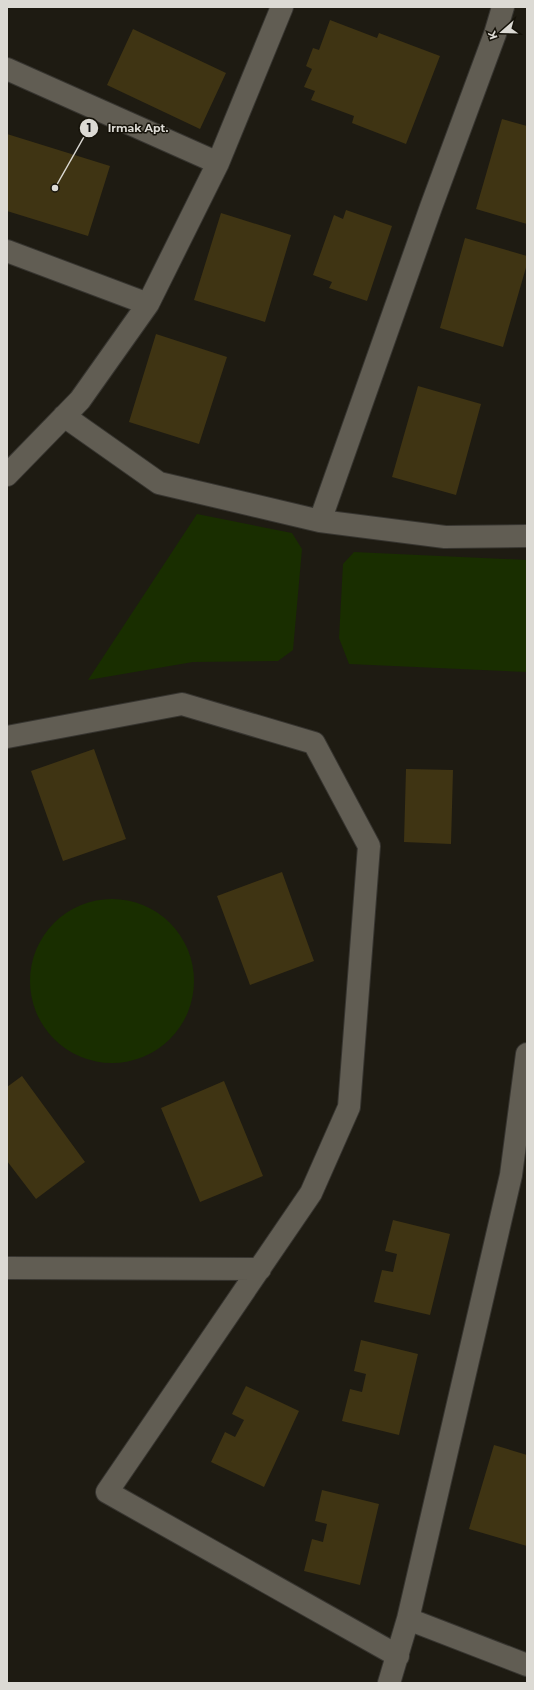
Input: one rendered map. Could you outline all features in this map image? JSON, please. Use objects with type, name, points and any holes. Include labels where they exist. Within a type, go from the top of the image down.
[{"type":"street","points":[[7,475],[80,400],[148,304],[218,163],[282,7]]},
{"type":"street","points":[[320,521],[431,207],[495,34],[503,7]]},
{"type":"street","points":[[7,69],[218,163]]},
{"type":"street","points":[[7,251],[148,304]]},
{"type":"street","points":[[64,416],[159,483],[320,521],[445,537],[527,536]]},
{"type":"street","points":[[7,737],[182,704],[314,743],[369,846],[349,1107],[311,1193],[107,1492],[398,1656]]},
{"type":"street","points":[[389,1683],[408,1619],[519,1178],[527,1054]]},
{"type":"street","points":[[7,1268],[260,1269]]},
{"type":"street","points":[[408,1619],[527,1665]]},
{"type":"green space","points":[[197,514],[292,533],[302,549],[293,650],[278,661],[193,662],[88,680]]},
{"type":"green space","points":[[354,552],[527,560],[527,672],[349,664],[339,638],[343,564]]},
{"type":"green space","points":[[112,899],[143,905],[170,923],[188,950],[194,981],[188,1012],[170,1039],[143,1057],[112,1063],[81,1057],[54,1039],[36,1012],[30,981],[36,950],[54,923],[81,905]]},
{"type":"building","points":[[330,20],[377,38],[379,33],[440,56],[406,144],[352,123],[354,116],[311,100],[315,91],[304,87],[312,69],[306,66],[313,48],[319,50]]},
{"type":"building","points":[[133,29],[226,73],[200,129],[107,85]]},
{"type":"building","points":[[502,119],[527,126],[527,224],[476,209]]},
{"type":"building","points":[[7,134],[110,166],[88,236],[7,211]]},
{"type":"building","points":[[346,210],[392,226],[367,301],[329,288],[332,282],[313,275],[334,215],[343,219]]},
{"type":"building","points":[[221,213],[291,235],[265,322],[194,300]]},
{"type":"building","points":[[465,238],[527,256],[527,264],[503,347],[440,328]]},
{"type":"building","points":[[156,334],[227,357],[199,444],[129,422]]},
{"type":"building","points":[[418,386],[481,404],[456,495],[392,477]]},
{"type":"building","points":[[94,749],[126,839],[63,861],[31,771]]},
{"type":"building","points":[[406,769],[453,770],[451,844],[404,842]]},
{"type":"building","points":[[282,872],[314,961],[250,985],[217,896]]},
{"type":"building","points":[[22,1076],[85,1162],[36,1199],[7,1161],[7,1087]]},
{"type":"building","points":[[224,1081],[263,1176],[200,1202],[161,1108]]},
{"type":"building","points":[[393,1220],[450,1234],[430,1315],[374,1302],[382,1270],[393,1272],[397,1254],[385,1251]]},
{"type":"building","points":[[361,1340],[418,1354],[399,1435],[342,1421],[350,1389],[362,1392],[366,1374],[354,1371]]},
{"type":"building","points":[[246,1386],[299,1411],[264,1487],[211,1462],[225,1432],[235,1437],[244,1420],[232,1414]]},
{"type":"building","points":[[494,1445],[527,1455],[527,1546],[469,1529]]},
{"type":"building","points":[[322,1490],[379,1504],[360,1585],[304,1571],[312,1539],[323,1542],[327,1524],[315,1521]]},
{"type":"place","name":"Irmak Apt.","points":[[55,188]]}]
